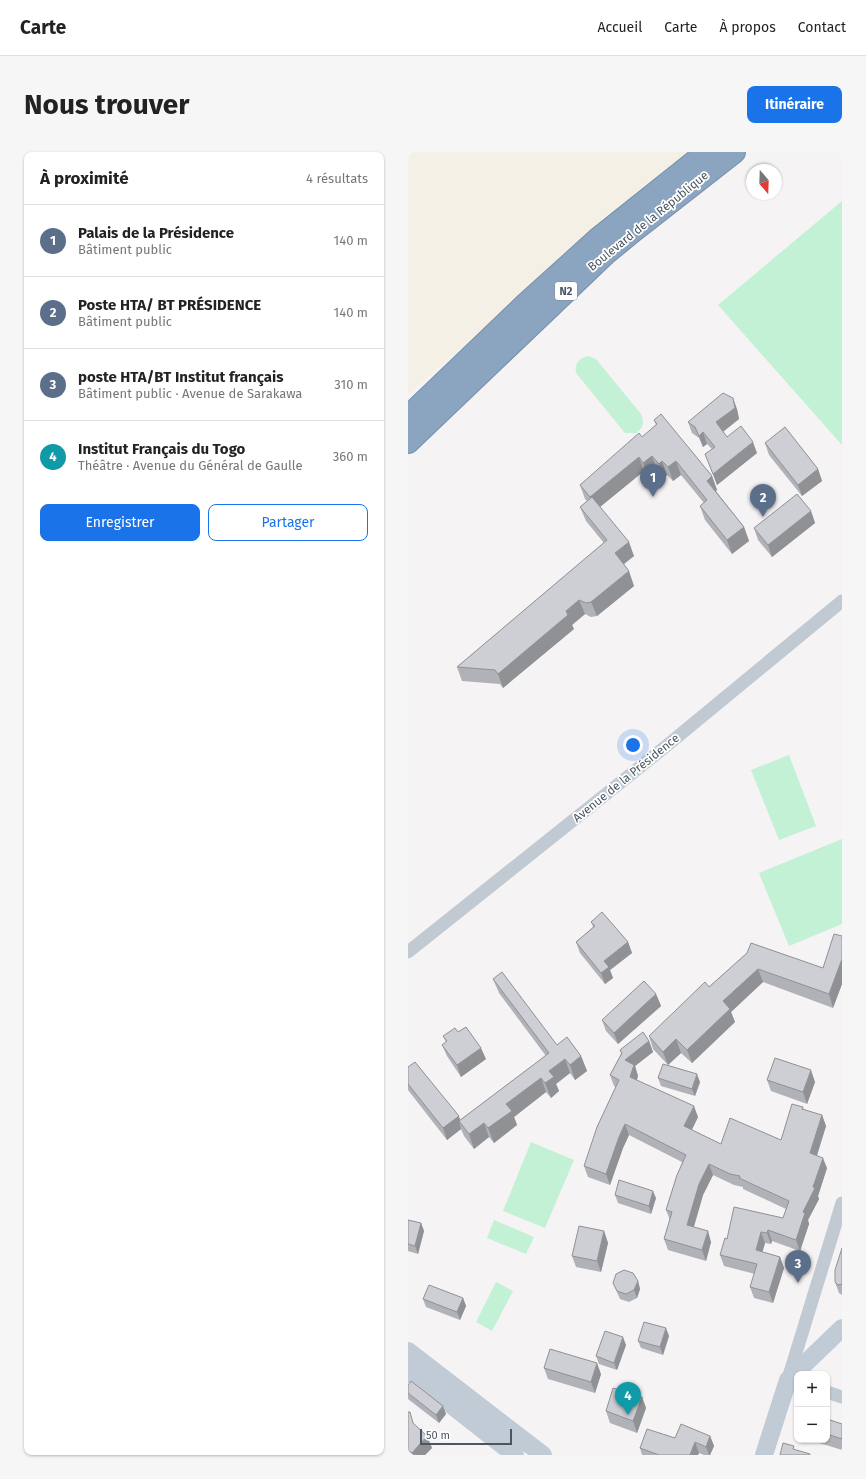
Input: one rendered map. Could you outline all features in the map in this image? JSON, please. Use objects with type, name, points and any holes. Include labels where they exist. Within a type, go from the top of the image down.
[{"type":"highway","name":"Boulevard de la République","points":[[408,417],[525,305],[598,240],[707,152]]},
{"type":"highway","name":"Boulevard de la République","points":[[408,442],[606,254],[734,152]]},
{"type":"street","name":"Avenue de la Présidence","points":[[408,952],[665,746],[842,601]]},
{"type":"street","points":[[764,1455],[792,1381],[842,1203]]},
{"type":"street","points":[[792,1381],[842,1328]]},
{"type":"street","points":[[408,1351],[434,1381],[460,1402],[515,1455]]},
{"type":"street","points":[[408,1371],[434,1381]]},
{"type":"street","points":[[830,1393],[842,1397]]},
{"type":"street","points":[[460,1402],[543,1455]]},
{"type":"green space","points":[[842,201],[842,445],[718,305]]},
{"type":"green space","points":[[588,356],[596,359],[641,414],[643,425],[636,433],[625,433],[576,373],[578,362],[582,358]]},
{"type":"green space","points":[[789,755],[816,826],[779,840],[751,770]]},
{"type":"green space","points":[[842,839],[842,924],[789,946],[759,873]]},
{"type":"green space","points":[[531,1142],[574,1160],[545,1228],[503,1211]]},
{"type":"green space","points":[[494,1220],[534,1237],[526,1254],[487,1238]]},
{"type":"green space","points":[[496,1282],[513,1291],[492,1331],[476,1322]]},
{"type":"sand","points":[[408,152],[688,152],[408,394]]},
{"type":"building","points":[[723,393],[733,398],[735,408],[716,422],[727,437],[741,426],[753,442],[713,474],[705,454],[715,447],[703,432],[699,436],[695,427],[688,422]]},
{"type":"building","points":[[661,414],[712,476],[707,481],[744,527],[727,540],[700,506],[707,500],[676,461],[668,467],[662,461],[659,464],[652,456],[643,463],[639,457],[590,497],[580,485],[639,433],[642,437],[657,424],[654,420]]},
{"type":"building","points":[[785,427],[818,469],[798,485],[765,443]]},
{"type":"building","points":[[797,494],[811,511],[768,545],[754,528]]},
{"type":"building","points":[[592,497],[629,542],[615,553],[629,571],[591,602],[586,603],[579,600],[566,611],[568,615],[498,674],[495,670],[457,667],[607,540],[580,507]]},
{"type":"building","points":[[602,912],[628,942],[604,961],[609,967],[601,973],[576,942],[595,926],[591,922]]},
{"type":"building","points":[[834,934],[842,936],[842,959],[829,994],[758,969],[723,1001],[730,1009],[687,1050],[676,1039],[663,1052],[649,1036],[705,982],[709,987],[747,953],[751,943],[823,968]]},
{"type":"building","points":[[502,972],[557,1045],[567,1037],[581,1056],[570,1065],[565,1059],[549,1071],[554,1077],[545,1083],[541,1078],[506,1104],[512,1111],[488,1128],[484,1123],[469,1134],[459,1121],[549,1053],[493,979]]},
{"type":"building","points":[[644,981],[656,994],[614,1033],[602,1020]]},
{"type":"building","points":[[466,1027],[481,1048],[457,1065],[442,1045],[447,1041],[443,1036],[455,1028],[458,1032]]},
{"type":"building","points":[[643,1032],[649,1041],[625,1060],[634,1065],[630,1077],[694,1106],[684,1126],[721,1144],[730,1118],[781,1140],[792,1104],[803,1107],[802,1109],[822,1115],[810,1153],[823,1158],[813,1187],[815,1188],[803,1212],[805,1213],[796,1240],[768,1230],[767,1233],[761,1232],[756,1250],[780,1257],[769,1292],[750,1287],[757,1264],[720,1255],[725,1238],[727,1239],[734,1207],[783,1218],[789,1201],[739,1178],[740,1176],[730,1174],[709,1164],[699,1184],[687,1225],[708,1231],[702,1250],[664,1239],[672,1212],[666,1210],[677,1175],[686,1155],[625,1124],[606,1174],[584,1166],[597,1127],[619,1080],[610,1075],[622,1053],[620,1050]]},
{"type":"building","points":[[775,1058],[811,1070],[803,1092],[767,1080]]},
{"type":"building","points":[[415,1062],[459,1116],[443,1128],[408,1084],[408,1067]]},
{"type":"building","points":[[663,1064],[697,1074],[692,1089],[658,1078]]},
{"type":"building","points":[[619,1180],[653,1191],[649,1206],[615,1195]]},
{"type":"building","points":[[408,1220],[421,1223],[415,1246],[408,1244]]},
{"type":"building","points":[[579,1226],[604,1231],[597,1261],[572,1256]]},
{"type":"building","points":[[842,1248],[842,1284],[838,1285],[835,1282],[835,1270]]},
{"type":"building","points":[[624,1270],[633,1273],[638,1281],[634,1290],[626,1294],[617,1291],[613,1283],[616,1274]]},
{"type":"building","points":[[429,1285],[463,1298],[457,1312],[423,1299]]},
{"type":"building","points":[[644,1322],[666,1328],[660,1347],[638,1341]]},
{"type":"building","points":[[605,1331],[623,1337],[614,1363],[596,1356]]},
{"type":"building","points":[[550,1349],[597,1363],[591,1382],[544,1368]]},
{"type":"building","points":[[411,1381],[443,1406],[436,1415],[408,1393],[408,1385]]},
{"type":"building","points":[[613,1388],[642,1397],[633,1421],[606,1411]]},
{"type":"building","points":[[408,1412],[410,1412],[413,1423],[427,1436],[412,1453],[408,1450]]},
{"type":"building","points":[[830,1420],[842,1424],[842,1439],[830,1435]]},
{"type":"building","points":[[681,1424],[710,1436],[706,1447],[695,1442],[690,1455],[659,1455],[640,1448],[647,1429],[675,1438]]},
{"type":"building","points":[[783,1443],[794,1446],[793,1449],[810,1455],[780,1455]]},
{"type":"place","name":"Palais de la Présidence","points":[[653,497]]},
{"type":"place","name":"Poste HTA/ BT PRÉSIDENCE","points":[[763,517]]},
{"type":"place","name":"poste HTA/BT Institut français","points":[[798,1283]]},
{"type":"place","name":"Institut Français du Togo","points":[[628,1415]]}]
